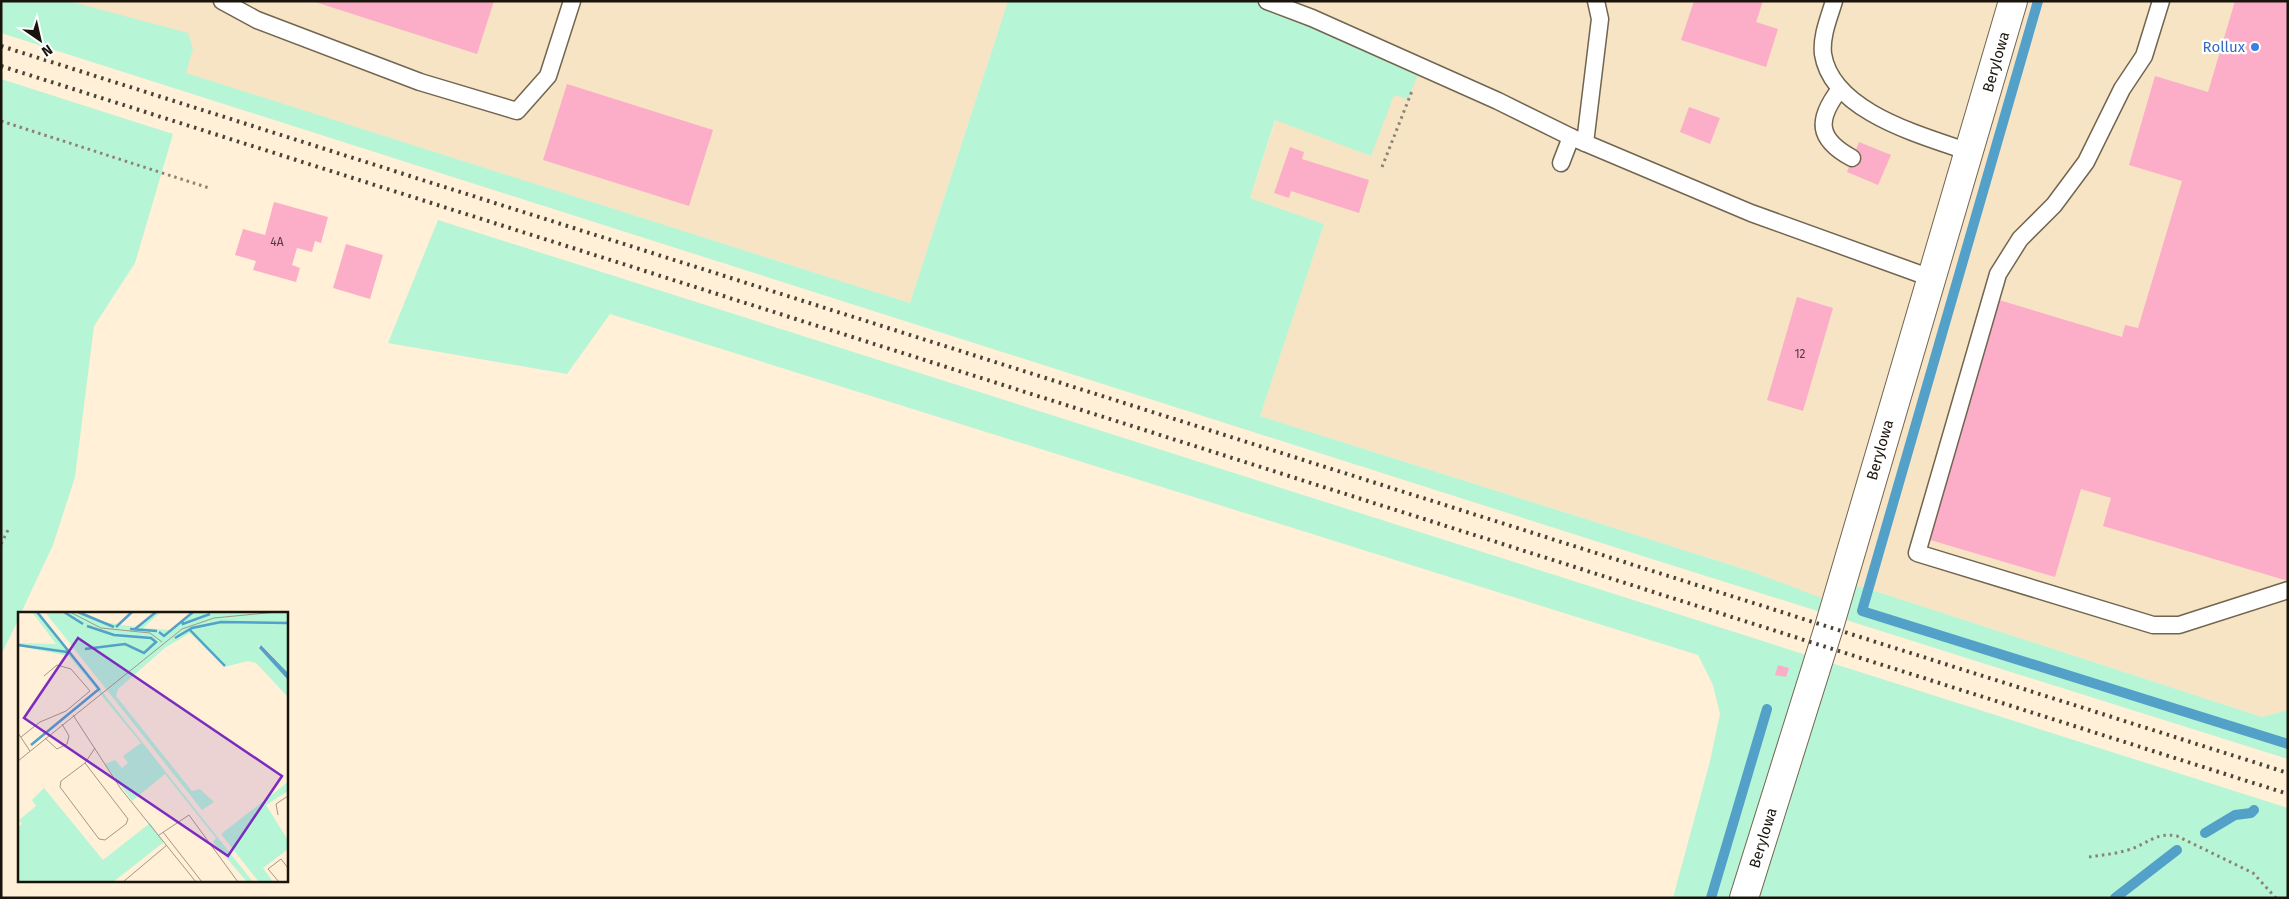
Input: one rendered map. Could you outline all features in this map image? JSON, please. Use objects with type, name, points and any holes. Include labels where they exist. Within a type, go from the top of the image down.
[{"type":"street","name":"Berylowa","points":[[1744,898],[1827,633],[2013,1]]},
{"type":"lane","points":[[222,1],[257,20],[420,82],[517,111],[548,76],[572,1]]},
{"type":"lane","points":[[1268,1],[1312,18],[1498,101],[1578,140],[1751,213],[1931,278]]},
{"type":"lane","points":[[1561,163],[1578,140],[1600,19],[1596,1]]},
{"type":"lane","points":[[1834,1],[1825,33],[1823,52],[1826,66],[1840,89],[1851,101],[1871,113],[1969,152]]},
{"type":"lane","points":[[2161,1],[2144,56],[2122,89],[2086,162],[2054,204],[2020,240],[1998,274],[1917,553],[2153,625],[2179,625],[2288,590]]},
{"type":"lane","points":[[1840,89],[1831,101],[1824,119],[1824,129],[1826,138],[1832,145],[1852,158]]},
{"type":"path","points":[[1382,167],[1421,67]]},
{"type":"path","points":[[1,121],[209,188]]},
{"type":"path","points":[[1,544],[8,530]]},
{"type":"path","points":[[2089,857],[2128,850],[2143,845],[2164,834],[2176,836],[2253,874],[2276,898]]},
{"type":"shaded area","points":[[68,1],[1008,1],[910,303],[185,73],[193,49]]},
{"type":"shaded area","points":[[1267,1],[2288,1],[2288,710],[2262,717],[1875,591],[1842,582],[1836,604],[1753,572],[1260,416],[1324,224],[1250,198],[1276,119],[1371,156]]},
{"type":"green space","points":[[1,1],[68,1],[188,33],[193,49],[186,73],[910,303],[1008,1],[1267,1],[1421,67],[1408,99],[1394,95],[1371,156],[1275,120],[1250,198],[1324,224],[1260,416],[1753,572],[1835,603],[1842,582],[1875,591],[2262,717],[2288,710],[2288,759],[1652,559],[1,33]]},
{"type":"green space","points":[[1,79],[173,134],[135,263],[94,326],[75,477],[53,545],[21,612],[18,612],[18,620],[1,655]]},
{"type":"green space","points":[[438,220],[2288,808],[2288,898],[1673,898],[1710,761],[1720,714],[1713,685],[1698,655],[610,314],[567,374],[388,343]]},
{"type":"building","points":[[312,1],[494,1],[477,54]]},
{"type":"building","points":[[1694,1],[1763,1],[1756,22],[1778,29],[1766,67],[1681,40]]},
{"type":"building","points":[[2235,1],[2288,1],[2288,581],[2103,526],[2111,498],[2081,489],[2055,577],[1927,539],[1999,300],[2122,337],[2125,325],[2138,328],[2182,181],[2129,165],[2155,76],[2208,92]]},
{"type":"building","points":[[567,84],[713,130],[689,206],[543,160]]},
{"type":"building","points":[[1689,107],[1720,118],[1710,144],[1680,132]]},
{"type":"building","points":[[1859,142],[1891,155],[1878,185],[1847,172]]},
{"type":"building","points":[[1290,147],[1304,152],[1302,159],[1369,180],[1359,213],[1291,191],[1289,198],[1274,193]]},
{"type":"building","points":[[274,202],[328,217],[321,243],[315,241],[312,252],[297,248],[292,265],[300,268],[296,282],[253,270],[256,261],[235,255],[243,229],[265,235]]},
{"type":"building","points":[[346,244],[383,255],[370,299],[333,288]]},
{"type":"building","points":[[1797,297],[1833,308],[1803,411],[1767,400]]},
{"type":"building","points":[[1778,665],[1789,668],[1786,677],[1775,675]]},
{"type":"waterway","points":[[2038,1],[1862,611],[2288,744]]},
{"type":"waterway","points":[[1711,898],[1767,709]]},
{"type":"waterway","points":[[2205,833],[2235,815],[2251,813],[2254,810]]},
{"type":"waterway","points":[[2115,898],[2177,850]]},
{"type":"railway","points":[[1,46],[2288,773]]},
{"type":"railway","points":[[1,66],[2288,794]]},
{"type":"place","name":"Rollux","points":[[2255,47]]}]
